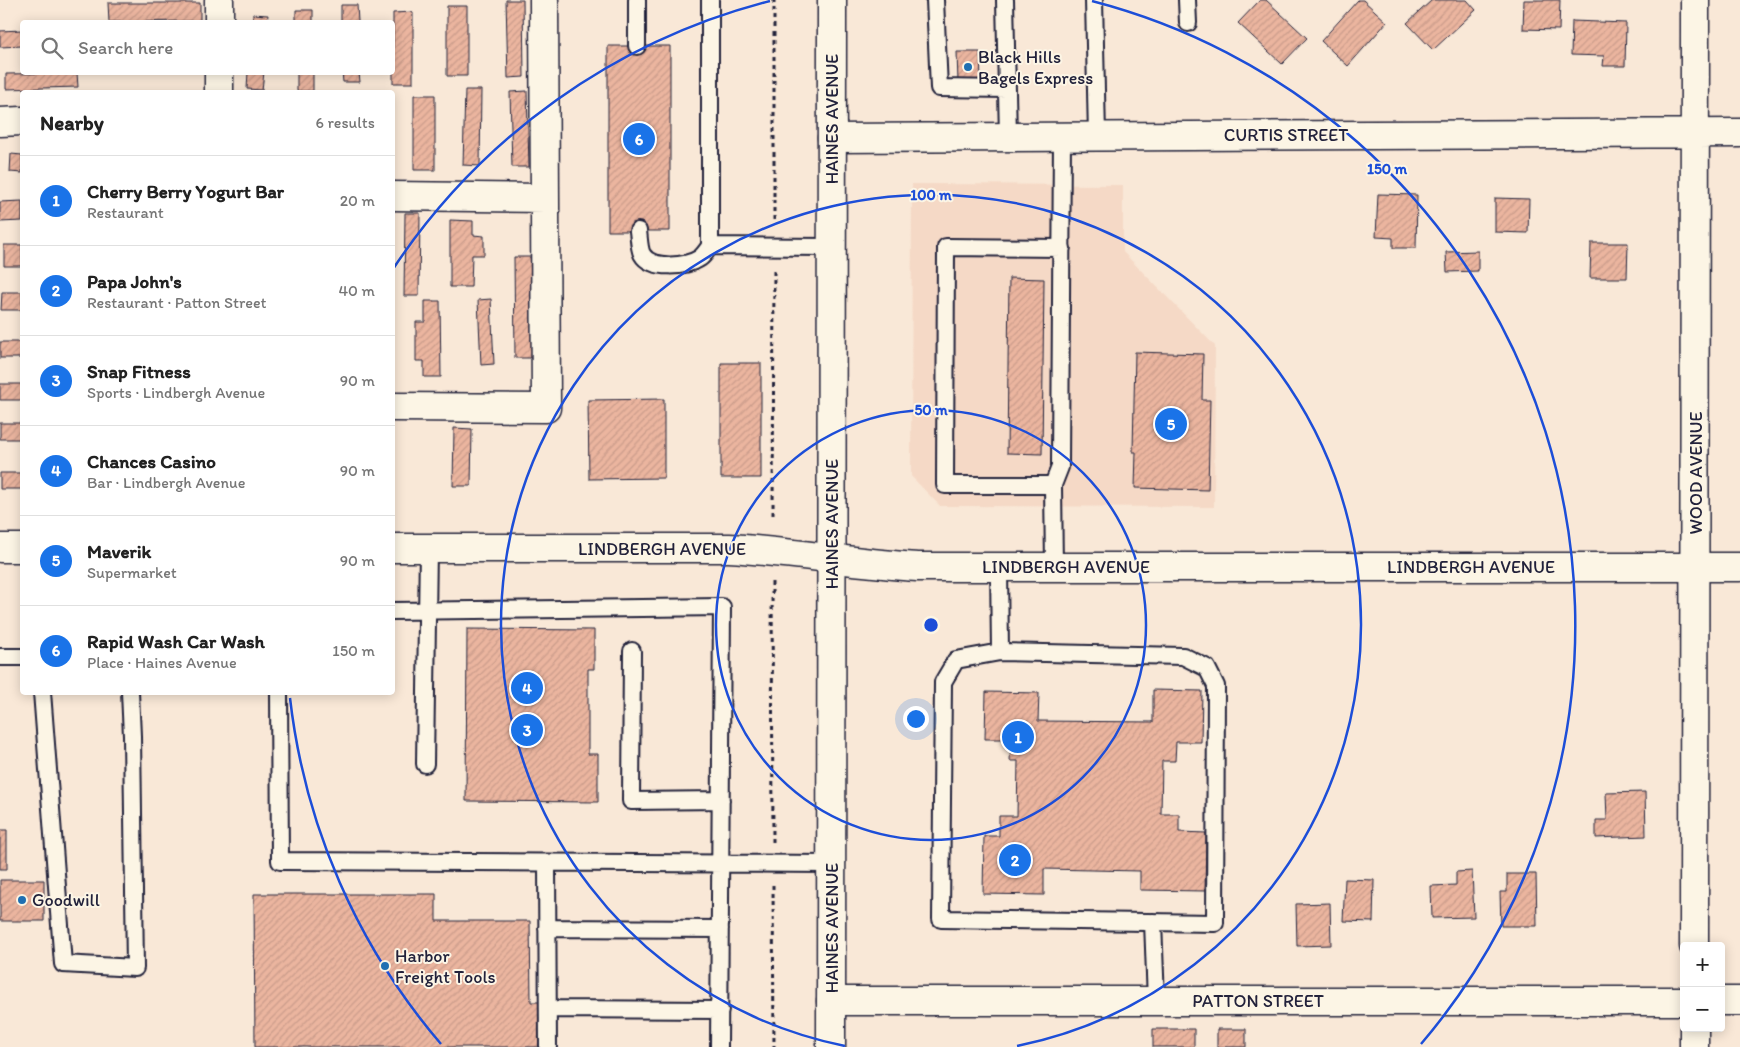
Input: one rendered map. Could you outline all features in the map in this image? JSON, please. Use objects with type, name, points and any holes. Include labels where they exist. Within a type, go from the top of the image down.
[{"type":"street","points":[[219,0],[219,20]]},
{"type":"street","points":[[395,408],[546,408],[544,0]]},
{"type":"street","name":"HAINES AVENUE","points":[[831,1047],[832,0]]},
{"type":"street","name":"WOOD AVENUE","points":[[1694,942],[1696,567],[1695,0]]},
{"type":"street","points":[[219,75],[219,90]]},
{"type":"street","points":[[0,122],[20,121]]},
{"type":"street","name":"CURTIS STREET","points":[[832,138],[1740,133]]},
{"type":"street","points":[[395,196],[545,198]]},
{"type":"street","points":[[0,548],[20,548]]},
{"type":"street","name":"LINDBERGH AVENUE","points":[[395,548],[730,548],[918,567],[1740,567]]},
{"type":"street","points":[[1725,1000],[1740,1000]]},
{"type":"street","name":"PATTON STREET","points":[[831,1001],[1680,1001]]},
{"type":"street","points":[[1694,1032],[1694,1047]]},
{"type":"lane","points":[[638,231],[642,254],[648,260],[658,265],[686,265],[701,258],[710,246],[710,0]]},
{"type":"lane","points":[[935,0],[939,88],[1007,89]]},
{"type":"lane","points":[[1005,0],[1008,137]]},
{"type":"lane","points":[[1094,0],[1097,136]]},
{"type":"lane","points":[[1187,0],[1188,24]]},
{"type":"lane","points":[[637,46],[638,3]]},
{"type":"lane","points":[[1054,567],[1053,485],[1060,467],[1062,136]]},
{"type":"lane","points":[[710,246],[832,246]]},
{"type":"lane","points":[[1053,485],[945,485],[946,248],[1062,248]]},
{"type":"lane","points":[[425,764],[428,548]]},
{"type":"lane","points":[[999,567],[1000,652]]},
{"type":"lane","points":[[395,611],[722,607],[719,1047]]},
{"type":"lane","points":[[632,651],[631,801],[721,800]]},
{"type":"lane","points":[[1000,652],[1183,656],[1207,668],[1216,686],[1215,923],[942,919],[942,682],[956,660],[1000,652]]},
{"type":"lane","points":[[0,657],[20,657]]},
{"type":"lane","points":[[42,695],[62,964],[136,968],[130,695]]},
{"type":"lane","points":[[279,695],[280,861],[832,864]]},
{"type":"lane","points":[[547,862],[548,1047]]},
{"type":"lane","points":[[1153,922],[1156,1001]]},
{"type":"lane","points":[[547,928],[720,929]]},
{"type":"lane","points":[[548,1009],[720,1010]]},
{"type":"path","points":[[772,582],[774,1047]]},
{"type":"shaded area","points":[[912,184],[1123,185],[1123,252],[1215,346],[1214,507],[940,506],[911,476]]},
{"type":"building","points":[[506,0],[523,0],[524,77],[508,78]]},
{"type":"building","points":[[1260,0],[1266,0],[1307,38],[1282,64],[1238,23]]},
{"type":"building","points":[[1358,0],[1363,0],[1387,22],[1348,66],[1321,41]]},
{"type":"building","points":[[1432,0],[1467,0],[1476,10],[1433,50],[1407,23]]},
{"type":"building","points":[[1524,0],[1560,0],[1559,30],[1523,29]]},
{"type":"building","points":[[108,3],[200,3],[200,20],[109,20]]},
{"type":"building","points":[[341,5],[357,5],[358,20],[341,20]]},
{"type":"building","points":[[447,6],[467,6],[467,76],[447,76]]},
{"type":"building","points":[[296,10],[313,10],[313,20],[296,20]]},
{"type":"building","points":[[413,12],[413,83],[393,83],[393,75],[395,75],[395,20],[393,20],[393,13]]},
{"type":"building","points":[[253,14],[268,15],[267,20],[252,20]]},
{"type":"building","points":[[1572,21],[1626,23],[1625,66],[1603,66],[1604,56],[1571,55]]},
{"type":"building","points":[[20,30],[20,46],[0,47],[0,31]]},
{"type":"building","points":[[608,46],[670,46],[670,231],[608,231]]},
{"type":"building","points":[[957,52],[980,52],[981,81],[958,82]]},
{"type":"building","points":[[6,74],[77,75],[78,87],[6,89]]},
{"type":"building","points":[[248,75],[264,75],[262,90],[247,89]]},
{"type":"building","points":[[297,75],[313,75],[313,90],[297,90]]},
{"type":"building","points":[[342,75],[359,75],[360,82],[343,82]]},
{"type":"building","points":[[465,90],[481,90],[480,166],[463,165]]},
{"type":"building","points":[[527,91],[529,167],[512,167],[510,92]]},
{"type":"building","points":[[414,95],[435,95],[435,170],[414,170]]},
{"type":"building","points":[[11,154],[20,155],[20,173],[10,172]]},
{"type":"building","points":[[1378,194],[1417,195],[1416,248],[1393,248],[1393,238],[1376,237]]},
{"type":"building","points":[[1495,198],[1529,199],[1528,233],[1495,232]]},
{"type":"building","points":[[20,201],[20,221],[0,222],[0,202]]},
{"type":"building","points":[[405,213],[420,213],[419,296],[404,296]]},
{"type":"building","points":[[450,220],[473,221],[473,235],[484,236],[484,255],[472,255],[471,287],[450,287]]},
{"type":"building","points":[[1591,243],[1628,243],[1627,278],[1590,278]]},
{"type":"building","points":[[4,245],[20,245],[20,266],[4,266]]},
{"type":"building","points":[[1478,251],[1478,271],[1447,272],[1446,252]]},
{"type":"building","points":[[514,257],[535,257],[536,358],[515,358]]},
{"type":"building","points":[[1009,278],[1044,279],[1042,454],[1007,453]]},
{"type":"building","points":[[2,292],[20,292],[20,310],[1,310]]},
{"type":"building","points":[[491,299],[494,364],[481,365],[478,300]]},
{"type":"building","points":[[425,301],[440,301],[441,377],[424,377],[424,361],[416,361],[416,322],[425,322]]},
{"type":"building","points":[[0,342],[20,342],[20,358],[0,358]]},
{"type":"building","points":[[1135,352],[1203,354],[1202,400],[1210,400],[1208,490],[1135,488],[1136,452],[1133,452]]},
{"type":"building","points":[[721,363],[761,363],[761,478],[721,478]]},
{"type":"building","points":[[0,384],[20,384],[20,400],[0,400]]},
{"type":"building","points":[[664,399],[664,478],[589,479],[588,400]]},
{"type":"building","points":[[0,423],[20,423],[20,439],[0,439]]},
{"type":"building","points":[[454,428],[472,429],[471,486],[453,486]]},
{"type":"building","points":[[0,473],[20,473],[20,489],[0,489]]},
{"type":"building","points":[[467,629],[594,630],[594,669],[588,669],[588,754],[598,754],[598,802],[466,801]]},
{"type":"building","points":[[1153,690],[1202,691],[1201,742],[1176,742],[1175,761],[1162,761],[1161,814],[1179,814],[1179,832],[1206,833],[1205,891],[1140,890],[1140,871],[1044,869],[1044,895],[983,894],[984,836],[999,836],[999,816],[1017,816],[1018,761],[1010,761],[1011,739],[985,739],[986,692],[1039,693],[1038,721],[1153,722]]},
{"type":"building","points":[[1645,792],[1646,836],[1596,838],[1596,820],[1607,820],[1606,793]]},
{"type":"building","name":"Goodwill","points":[[0,830],[7,830],[7,869],[0,869]]},
{"type":"building","points":[[1472,871],[1474,917],[1432,918],[1431,886],[1456,885],[1456,872]]},
{"type":"building","points":[[1507,874],[1536,874],[1537,926],[1501,926],[1500,892],[1507,892]]},
{"type":"building","points":[[1345,879],[1374,880],[1373,922],[1343,921]]},
{"type":"building","name":"Goodwill","points":[[0,880],[44,880],[44,921],[0,921]]},
{"type":"building","points":[[254,894],[436,894],[436,921],[530,921],[531,1002],[539,1002],[539,1047],[255,1047]]},
{"type":"building","points":[[1330,903],[1331,945],[1297,946],[1296,904]]},
{"type":"building","points":[[1153,1029],[1194,1029],[1194,1047],[1153,1047]]},
{"type":"building","points":[[1217,1029],[1246,1029],[1246,1047],[1217,1047]]},
{"type":"place","name":"Black Hills Bagels Express","points":[[968,67]]},
{"type":"place","name":"Rapid Wash Car Wash","points":[[639,139]]},
{"type":"place","name":"Maverik","points":[[1171,424]]},
{"type":"place","name":"Chances Casino","points":[[527,688]]},
{"type":"place","name":"Snap Fitness","points":[[527,730]]},
{"type":"place","name":"Cherry Berry Yogurt Bar","points":[[1018,737]]},
{"type":"place","name":"Papa John's","points":[[1015,860]]},
{"type":"place","name":"Goodwill","points":[[22,900]]},
{"type":"place","name":"Harbor Freight Tools","points":[[385,966]]}]
